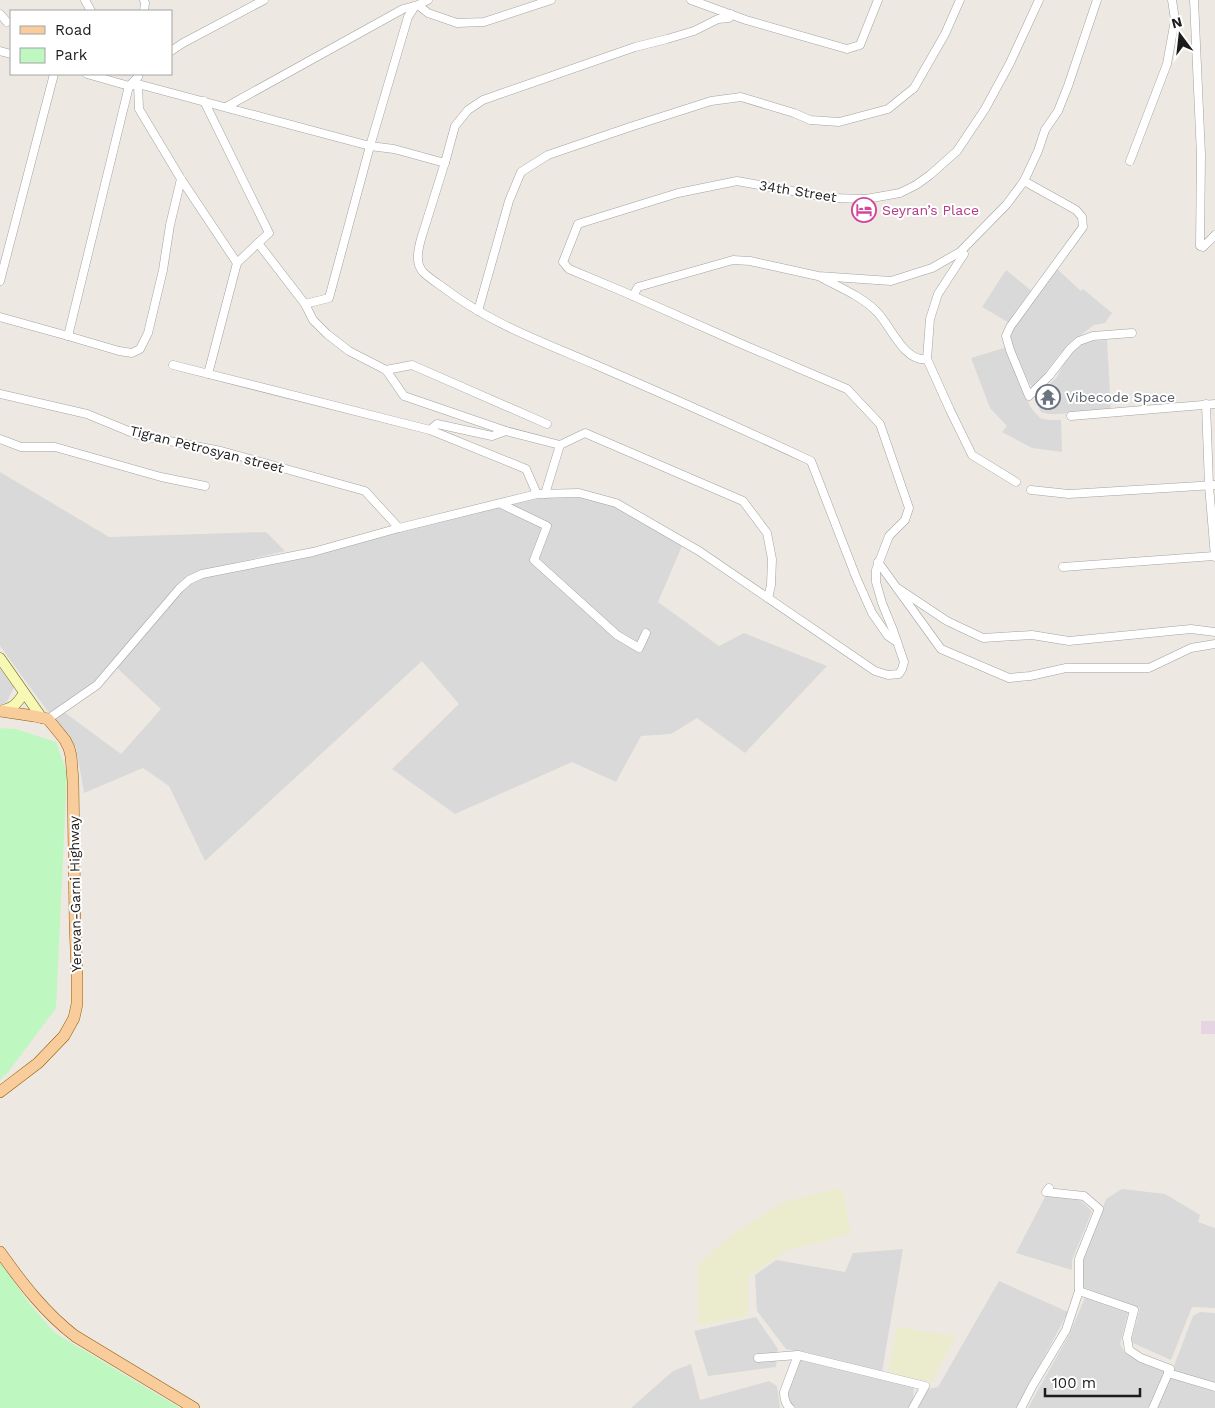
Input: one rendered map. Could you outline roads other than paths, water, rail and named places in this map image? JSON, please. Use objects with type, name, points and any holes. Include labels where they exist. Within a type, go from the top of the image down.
[{"type":"main road","points":[[0,658],[45,719]]},
{"type":"main road","points":[[0,711],[17,704],[24,693]]},
{"type":"main road","points":[[0,711],[45,719]]},
{"type":"main road","name":"Yerevan-Garni Highway","points":[[0,1092],[38,1063],[60,1041],[74,1018],[77,1004],[71,756],[65,740],[45,719]]},
{"type":"main road","points":[[0,1252],[37,1301],[58,1323],[75,1336],[194,1408]]},
{"type":"street","points":[[172,50],[264,0]]},
{"type":"street","points":[[226,107],[403,8],[428,0]]},
{"type":"street","points":[[416,5],[428,12],[457,23],[484,22],[551,0]]},
{"type":"street","points":[[691,0],[847,49],[860,45],[878,0]]},
{"type":"street","points":[[478,311],[509,201],[521,172],[548,155],[711,101],[741,97],[794,113],[810,120],[839,122],[888,109],[914,88],[945,34],[960,0]]},
{"type":"street","name":"34th Street","points":[[633,296],[569,270],[563,262],[578,224],[678,194],[737,181],[831,198],[866,199],[900,193],[930,175],[957,151],[986,109],[1039,0]]},
{"type":"street","points":[[45,719],[97,685],[178,589],[189,580],[202,574],[313,552],[398,528],[541,494],[579,493],[616,503],[698,550],[875,671],[888,675],[899,674],[904,662],[894,630],[882,603],[876,582],[876,570],[889,536],[905,520],[909,508],[880,424],[847,389],[633,296],[638,287],[733,260],[818,276],[891,281],[932,268],[960,252],[1007,204],[1024,181],[1038,151],[1045,130],[1058,111],[1097,0]]},
{"type":"street","points":[[1130,161],[1167,64],[1175,20],[1172,0]]},
{"type":"street","points":[[1194,0],[1201,155],[1200,246],[1203,247],[1215,235]]},
{"type":"street","points":[[305,304],[330,298],[370,146],[408,17],[416,5]]},
{"type":"street","points":[[0,14],[8,22]]},
{"type":"street","points":[[731,14],[729,18],[718,19],[694,31],[635,47],[483,100],[468,110],[455,126],[421,240],[418,252],[419,265],[423,272],[478,311],[538,340],[811,461],[872,613],[888,636],[897,642]]},
{"type":"street","points":[[0,281],[54,75]]},
{"type":"street","points":[[90,75],[129,86]]},
{"type":"street","points":[[139,77],[204,101],[370,146],[394,149],[444,163]]},
{"type":"street","points":[[68,336],[129,86],[139,77]]},
{"type":"street","points":[[139,77],[139,109],[181,179],[237,263]]},
{"type":"street","points":[[204,101],[269,233],[237,263],[208,374]]},
{"type":"street","points":[[0,317],[119,351],[132,353],[140,349],[148,333],[181,179]]},
{"type":"street","points":[[1024,181],[1076,210],[1082,217],[1083,226],[1010,326],[1006,336],[1030,396],[1079,341],[1093,336],[1132,333]]},
{"type":"street","points":[[258,243],[326,334],[349,351],[386,370],[404,396],[506,431],[560,445],[585,433],[743,501],[767,533],[772,559],[771,585],[768,598]]},
{"type":"street","points":[[964,254],[938,294],[930,319],[928,359],[972,454],[1016,482]]},
{"type":"street","points":[[818,276],[854,294],[878,312],[905,349],[914,358],[928,359]]},
{"type":"street","points":[[173,365],[430,430],[526,469],[541,494]]},
{"type":"street","points":[[386,370],[412,365],[546,424]]},
{"type":"street","name":"Tigran Petrosyan street","points":[[0,394],[87,414],[138,435],[221,451],[365,491],[398,528]]},
{"type":"street","points":[[1063,567],[1214,557],[1212,485],[1206,404]]},
{"type":"street","points":[[1071,416],[1215,404]]},
{"type":"street","points":[[430,430],[437,424],[492,436],[506,431]]},
{"type":"street","points":[[0,439],[21,447],[55,448],[161,477],[205,486]]},
{"type":"street","points":[[541,494],[560,445]]},
{"type":"street","points":[[1031,490],[1069,494],[1212,485]]},
{"type":"street","points":[[502,504],[548,526],[534,560],[616,635],[639,648],[646,633]]},
{"type":"street","points":[[878,562],[942,649],[1009,678],[1030,676],[1066,668],[1149,668],[1192,648],[1215,644]]},
{"type":"street","points":[[897,588],[947,621],[983,638],[1032,635],[1068,641],[1191,629],[1215,632]]},
{"type":"street","points":[[1021,1408],[1066,1330],[1079,1290],[1079,1259],[1099,1209],[1084,1196],[1046,1192],[1048,1188]]},
{"type":"street","points":[[1079,1290],[1134,1310],[1127,1338],[1129,1350],[1141,1358],[1170,1369],[1153,1408]]},
{"type":"street","points":[[790,1408],[784,1399],[784,1392],[798,1355]]},
{"type":"street","points":[[758,1358],[798,1355],[828,1364],[925,1386],[913,1408]]},
{"type":"street","points":[[1168,1373],[1215,1387]]},
{"type":"place","name":"Seyran’s Place","points":[[864,210]]},
{"type":"place","name":"Vibecode Space","points":[[1048,397]]}]
